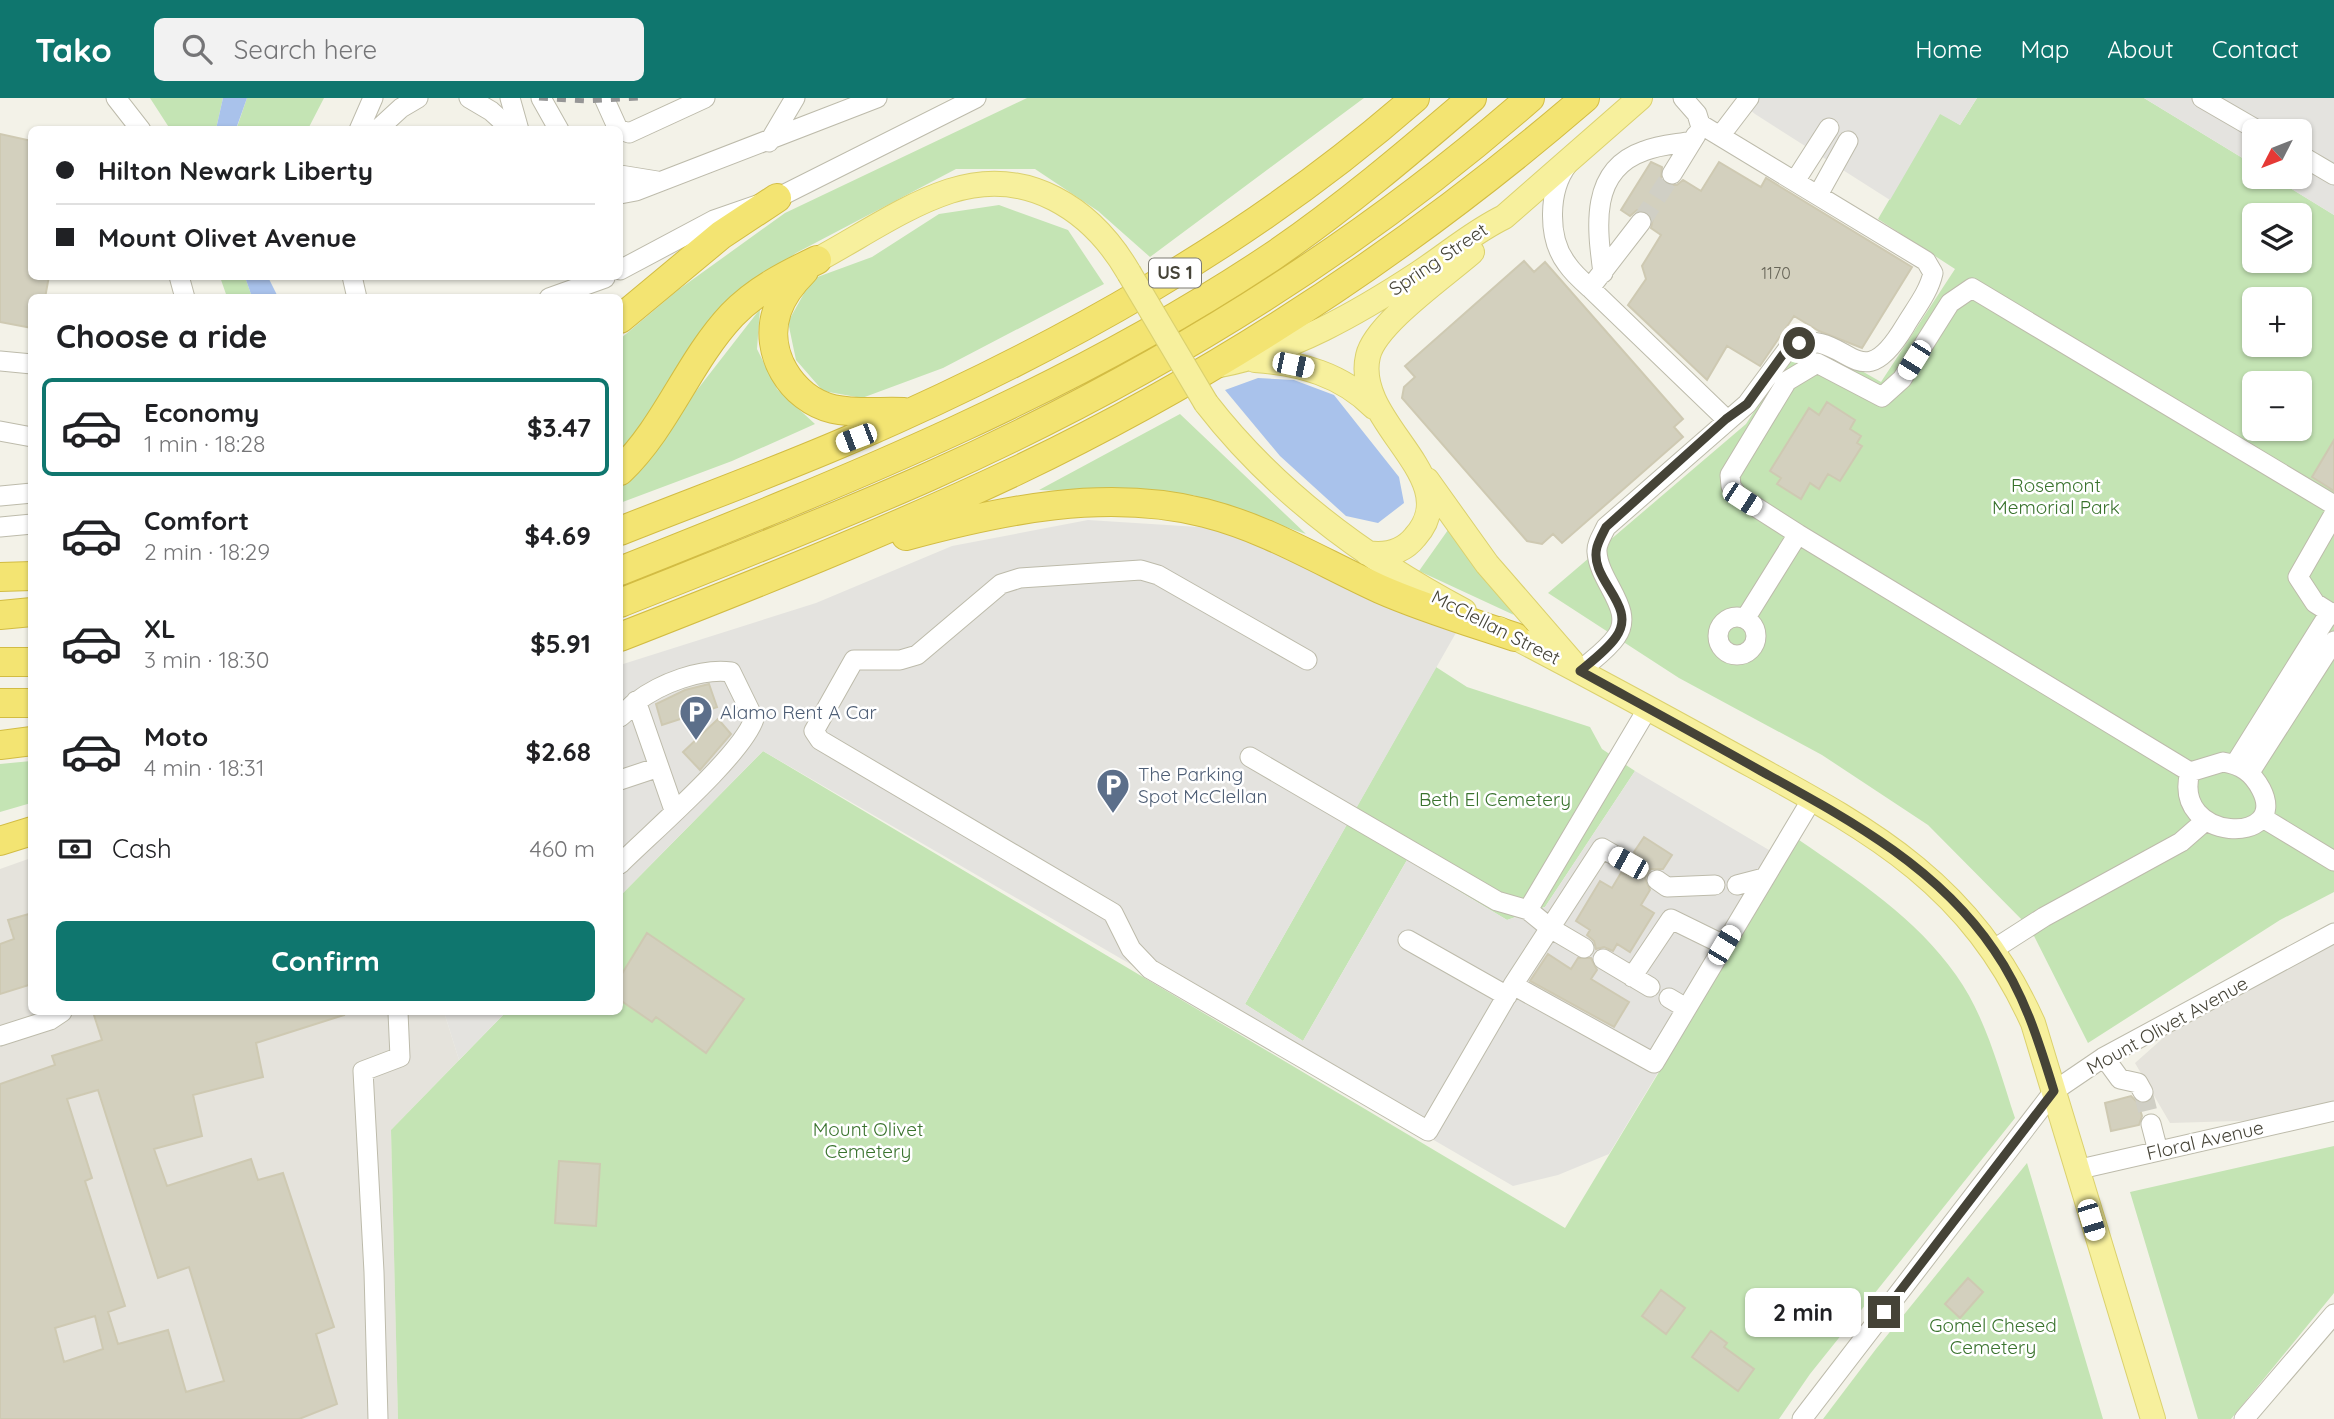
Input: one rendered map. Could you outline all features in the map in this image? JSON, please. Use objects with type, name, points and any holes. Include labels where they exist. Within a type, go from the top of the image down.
[{"type":"highway","name":"US 1","points":[[623,530],[856,438],[1120,306],[1217,247],[1309,185],[1415,98]]},
{"type":"highway","points":[[623,570],[882,464],[1005,408],[1115,350],[1231,282],[1304,234],[1392,167],[1472,98]]},
{"type":"highway","points":[[623,602],[931,476],[1130,376],[1256,302],[1350,240],[1530,98]]},
{"type":"highway","points":[[623,637],[812,561],[1017,470],[1206,368],[1367,267],[1485,179],[1585,98]]},
{"type":"highway","points":[[623,317],[721,235],[776,198]]},
{"type":"highway","points":[[817,260],[794,283],[777,312],[774,340],[784,372],[805,396],[833,409],[911,412]]},
{"type":"highway","points":[[623,467],[654,431],[708,346],[732,316],[759,292],[817,260]]},
{"type":"highway","points":[[812,561],[995,514],[1070,505],[1143,504],[1202,512],[1236,522],[1291,544],[1401,598],[1515,637]]},
{"type":"highway","points":[[0,577],[28,576]]},
{"type":"highway","points":[[0,615],[28,612]]},
{"type":"highway","points":[[0,662],[28,662]]},
{"type":"highway","points":[[0,703],[28,703]]},
{"type":"highway","points":[[0,734],[28,733]]},
{"type":"highway","points":[[0,746],[28,742]]},
{"type":"highway","points":[[0,831],[28,825]]},
{"type":"highway","points":[[0,841],[28,832]]},
{"type":"main road","name":"Spring Street","points":[[1206,368],[1248,360],[1293,343],[1346,317],[1419,273],[1482,227],[1504,217],[1640,98]]},
{"type":"main road","name":"McClellan Street","points":[[817,260],[936,196],[968,187],[1003,185],[1034,191],[1075,209],[1110,241],[1206,403],[1261,467],[1367,553],[1421,588],[1580,671],[1812,799],[1878,838],[1920,869],[1959,907],[1994,949],[2033,1023],[2152,1419]]},
{"type":"main road","points":[[1367,553],[1390,554],[1412,541],[1427,520],[1430,495],[1378,411],[1368,389],[1368,354],[1379,333],[1486,239],[1504,217]]},
{"type":"main road","points":[[1248,360],[1293,365],[1323,373],[1349,386],[1378,411]]},
{"type":"main road","points":[[1412,462],[1450,508],[1498,578],[1580,671]]},
{"type":"street","points":[[116,98],[138,126]]},
{"type":"street","points":[[367,125],[373,98]]},
{"type":"street","points":[[367,125],[383,98]]},
{"type":"street","points":[[367,125],[418,98]]},
{"type":"street","points":[[469,98],[491,111],[508,126]]},
{"type":"street","points":[[510,98],[518,126]]},
{"type":"street","points":[[541,98],[557,126]]},
{"type":"street","points":[[604,98],[617,126]]},
{"type":"street","points":[[623,131],[629,133],[705,98]]},
{"type":"street","points":[[769,142],[795,98]]},
{"type":"street","points":[[623,193],[664,181],[769,142],[877,98]]},
{"type":"street","points":[[623,269],[714,220],[776,198],[976,98]]},
{"type":"street","points":[[1672,174],[1696,132],[1697,114],[1683,98]]},
{"type":"street","points":[[1720,136],[1749,98]]},
{"type":"street","points":[[2202,98],[2242,121]]},
{"type":"street","points":[[1580,671],[1616,638],[1622,626],[1622,609],[1602,578],[1596,549],[1606,527],[1754,396],[1790,346],[1817,341],[1864,363],[1881,358],[1894,344],[1932,279],[1931,266],[1926,261],[1720,136],[1696,132],[1645,150],[1621,165],[1610,178],[1602,191],[1596,224],[1596,281]]},
{"type":"street","points":[[1807,188],[1839,135]]},
{"type":"street","points":[[1575,155],[1559,182],[1553,210],[1560,268],[1596,281],[1726,419]]},
{"type":"street","points":[[2312,162],[2334,175]]},
{"type":"street","points":[[623,176],[636,180],[664,181]]},
{"type":"street","points":[[1596,281],[1641,222]]},
{"type":"street","points":[[560,294],[598,280]]},
{"type":"street","points":[[580,294],[603,280]]},
{"type":"street","points":[[2190,772],[1737,495],[1730,481],[1734,468],[1787,381],[1818,363],[1882,397],[1902,379],[1950,303],[1972,288],[2334,505]]},
{"type":"street","points":[[0,361],[28,364]]},
{"type":"street","points":[[0,431],[28,436]]},
{"type":"street","points":[[28,494],[1,496],[2,526],[28,524]]},
{"type":"street","points":[[2242,768],[2332,614],[2315,603],[2298,577],[2334,514]]},
{"type":"street","points":[[1745,619],[1798,534]]},
{"type":"street","points":[[1307,660],[1158,575],[1141,570],[1020,578],[1001,584],[917,655],[900,660],[854,660],[814,731],[820,740],[1113,913],[1131,949],[1150,969],[1428,1131],[1510,991],[1602,848],[1628,863]]},
{"type":"street","points":[[2242,768],[2334,641]]},
{"type":"street","points":[[623,714],[636,701],[672,683],[712,670],[731,672],[754,719],[749,733],[730,756],[623,861]]},
{"type":"street","points":[[636,701],[674,810]]},
{"type":"street","points":[[1528,910],[1648,708]]},
{"type":"street","points":[[1250,757],[1497,901],[1528,910],[1550,928],[1584,948]]},
{"type":"street","points":[[2212,763],[2242,768],[2264,794],[2266,804],[2263,818],[2258,824],[2244,830],[2233,830],[2205,821],[2190,801],[2186,785],[2190,772],[2212,763]]},
{"type":"street","points":[[623,778],[659,767]]},
{"type":"street","points":[[1408,940],[1654,1063],[1812,799]]},
{"type":"street","points":[[2263,818],[2334,861]]},
{"type":"street","points":[[1994,949],[2045,917],[2181,842],[2205,821]]},
{"type":"street","points":[[1737,885],[1764,878]]},
{"type":"street","points":[[1657,880],[1667,887],[1715,885]]},
{"type":"street","points":[[1632,977],[1671,919],[1724,945]]},
{"type":"street","name":"Mount Olivet Avenue","points":[[1802,1419],[2054,1091],[2104,1057],[2334,933]]},
{"type":"street","points":[[1603,960],[1650,987]]},
{"type":"street","points":[[1668,998],[1686,1008]]},
{"type":"street","points":[[0,1037],[58,1015]]},
{"type":"street","points":[[378,1419],[374,1272],[363,1071],[400,1057],[398,1015]]},
{"type":"street","points":[[2104,1057],[2120,1079],[2138,1083],[2143,1092]]},
{"type":"street","name":"Floral Avenue","points":[[2076,1170],[2334,1111]]},
{"type":"street","points":[[2151,1124],[2158,1151]]},
{"type":"street","points":[[2244,1419],[2334,1314]]},
{"type":"shaded area","points":[[1736,98],[1977,98],[1960,125],[1940,114],[1890,200],[1755,114]]},
{"type":"shaded area","points":[[2144,98],[2334,98],[2334,215],[2292,189],[2312,189],[2312,119],[2242,119],[2242,158]]},
{"type":"shaded area","name":"The Parking Spot McClellan","points":[[1088,520],[1214,528],[1340,577],[1457,631],[1245,1004],[1303,1041],[1407,860],[1507,920],[1545,907],[1635,771],[1786,860],[1609,1154],[1558,1175],[1513,1186],[763,751],[623,893],[623,664],[816,603],[952,546]]},
{"type":"shaded area","points":[[28,859],[28,1015],[445,1015],[459,1060],[391,1130],[398,1419],[0,1419],[0,869]]},
{"type":"shaded area","points":[[2334,926],[2334,1118],[2170,1123],[2135,1063],[2216,991]]},
{"type":"shaded area","points":[[445,1015],[503,1015],[459,1060]]},
{"type":"green space","points":[[150,98],[223,98],[217,126],[168,126]]},
{"type":"green space","points":[[247,98],[324,98],[310,126],[237,126]]},
{"type":"green space","points":[[1027,98],[1364,98],[1150,257],[1098,211],[1035,169],[956,169],[796,253],[713,317],[623,452],[623,336],[678,290],[785,213]]},
{"type":"green space","name":"Rosemont Memorial Park","points":[[1977,98],[2144,98],[2242,158],[2242,189],[2292,189],[2334,215],[2334,892],[2280,920],[2088,1043],[2030,928],[1928,825],[1822,755],[1679,678],[1548,593],[1746,424],[1787,361],[1798,353],[1825,350],[1881,382],[1955,269],[1878,219],[1940,113],[1960,125]]},
{"type":"green space","points":[[999,205],[1068,230],[1104,284],[943,368],[862,398],[823,391],[796,360],[788,322],[812,279],[872,257],[939,214]]},
{"type":"green space","points":[[221,280],[246,280],[251,294],[226,294]]},
{"type":"green space","points":[[760,309],[757,349],[777,389],[815,424],[732,461],[623,502],[623,485]]},
{"type":"green space","points":[[1180,414],[1306,534],[1193,495],[1039,490]]},
{"type":"green space","points":[[1448,530],[1514,615],[1419,571]]},
{"type":"green space","name":"Beth El Cemetery","points":[[1436,667],[1467,687],[1590,727],[1602,749],[1635,771],[1545,907],[1507,920],[1407,860],[1303,1041],[1245,1004]]},
{"type":"green space","name":"Mount Olivet Cemetery","points":[[763,751],[1565,1228],[1799,840],[1884,901],[1923,935],[1940,954],[1976,1008],[1991,1044],[2015,1118],[1810,1374],[1779,1419],[398,1419],[391,1130],[503,1015],[623,1015],[623,893]]},
{"type":"green space","points":[[28,761],[28,804],[0,812],[0,764]]},
{"type":"green space","points":[[2334,1146],[2334,1293],[2231,1419],[2198,1419],[2130,1192]]},
{"type":"green space","name":"Gomel Chesed Cemetery","points":[[2027,1163],[2103,1419],[1823,1419],[1876,1349]]},
{"type":"water","points":[[223,98],[247,98],[237,126],[217,126]]},
{"type":"water","points":[[246,280],[270,280],[276,294],[251,294]]},
{"type":"water","points":[[1258,378],[1294,380],[1334,395],[1399,477],[1404,503],[1378,523],[1346,516],[1280,456],[1225,390]]},
{"type":"building","points":[[0,134],[28,140],[28,280],[48,280],[46,294],[28,294],[28,327],[0,322]]},
{"type":"building","points":[[1651,162],[1662,167],[1661,179],[1666,185],[1677,185],[1683,180],[1701,191],[1719,162],[1761,187],[1766,178],[1912,267],[1862,348],[1819,331],[1794,316],[1760,366],[1727,346],[1707,380],[1628,305],[1646,279],[1642,266],[1661,235],[1651,228],[1653,218],[1648,212],[1637,210],[1630,216],[1621,210]]},
{"type":"building","points":[[1524,261],[1534,272],[1545,262],[1683,419],[1674,427],[1683,437],[1562,543],[1553,534],[1542,544],[1527,541],[1402,398],[1404,387],[1415,377],[1405,366]]},
{"type":"building","points":[[1827,402],[1855,420],[1850,429],[1861,436],[1857,443],[1862,446],[1840,481],[1828,474],[1819,489],[1810,483],[1801,499],[1777,484],[1781,478],[1770,471],[1809,408],[1819,415]]},
{"type":"building","points":[[2334,440],[2334,491],[2312,477]]},
{"type":"building","points":[[709,684],[717,707],[662,725],[656,704],[685,690]]},
{"type":"building","points":[[718,719],[731,734],[700,770],[683,752]]},
{"type":"building","points":[[1644,837],[1672,855],[1663,869],[1651,869],[1645,878],[1650,890],[1641,905],[1654,913],[1630,952],[1617,944],[1613,951],[1604,947],[1596,949],[1594,941],[1587,935],[1590,930],[1576,921],[1600,881],[1612,888],[1621,873],[1629,875],[1638,870],[1640,862],[1634,852]]},
{"type":"building","points":[[28,914],[28,985],[0,994],[0,944],[14,939],[8,920]]},
{"type":"building","points":[[647,933],[744,999],[706,1053],[656,1017],[652,1022],[623,1002],[623,972]]},
{"type":"building","points":[[1548,954],[1571,969],[1578,958],[1591,958],[1597,970],[1591,979],[1629,1002],[1614,1027],[1530,981]]},
{"type":"building","points":[[94,1015],[344,1015],[256,1043],[263,1077],[193,1095],[202,1136],[154,1149],[167,1186],[251,1159],[258,1180],[283,1173],[334,1327],[316,1334],[337,1404],[299,1419],[0,1419],[0,1084],[55,1065],[52,1056],[102,1040]],"holes":[[[98,1090],[158,1278],[189,1267],[224,1381],[186,1392],[168,1330],[118,1344],[108,1312],[125,1306],[85,1181],[92,1178],[67,1099]],[[95,1316],[103,1349],[64,1362],[55,1328]]]},
{"type":"building","points":[[2131,1096],[2138,1103],[2142,1116],[2139,1125],[2111,1131],[2105,1103]]},
{"type":"building","points":[[559,1161],[600,1164],[596,1226],[555,1223]]},
{"type":"building","points":[[1968,1278],[1983,1292],[1960,1318],[1945,1304]]},
{"type":"building","points":[[1661,1290],[1685,1308],[1666,1334],[1642,1316]]},
{"type":"building","points":[[1711,1331],[1727,1343],[1724,1347],[1754,1369],[1738,1391],[1692,1357]]},
{"type":"tunnel","points":[[1641,222],[1672,174]]},
{"type":"tunnel","points":[[1628,863],[1657,880]]},
{"type":"tunnel","points":[[2143,1092],[2151,1124]]},
{"type":"railway","points":[[539,98],[586,101],[638,98]]},
{"type":"place","name":"Alamo Rent A Car","points":[[696,742]]},
{"type":"place","name":"The Parking Spot McClellan","points":[[1113,815]]},
{"type":"route","points":[[1799,343],[1790,346],[1784,353],[1747,404],[1726,419],[1606,527],[1596,549],[1602,578],[1622,609],[1622,626],[1616,638],[1580,671],[1854,823],[1900,853],[1940,887],[1977,927],[2007,971],[2033,1023],[2054,1091],[1884,1312]]}]
